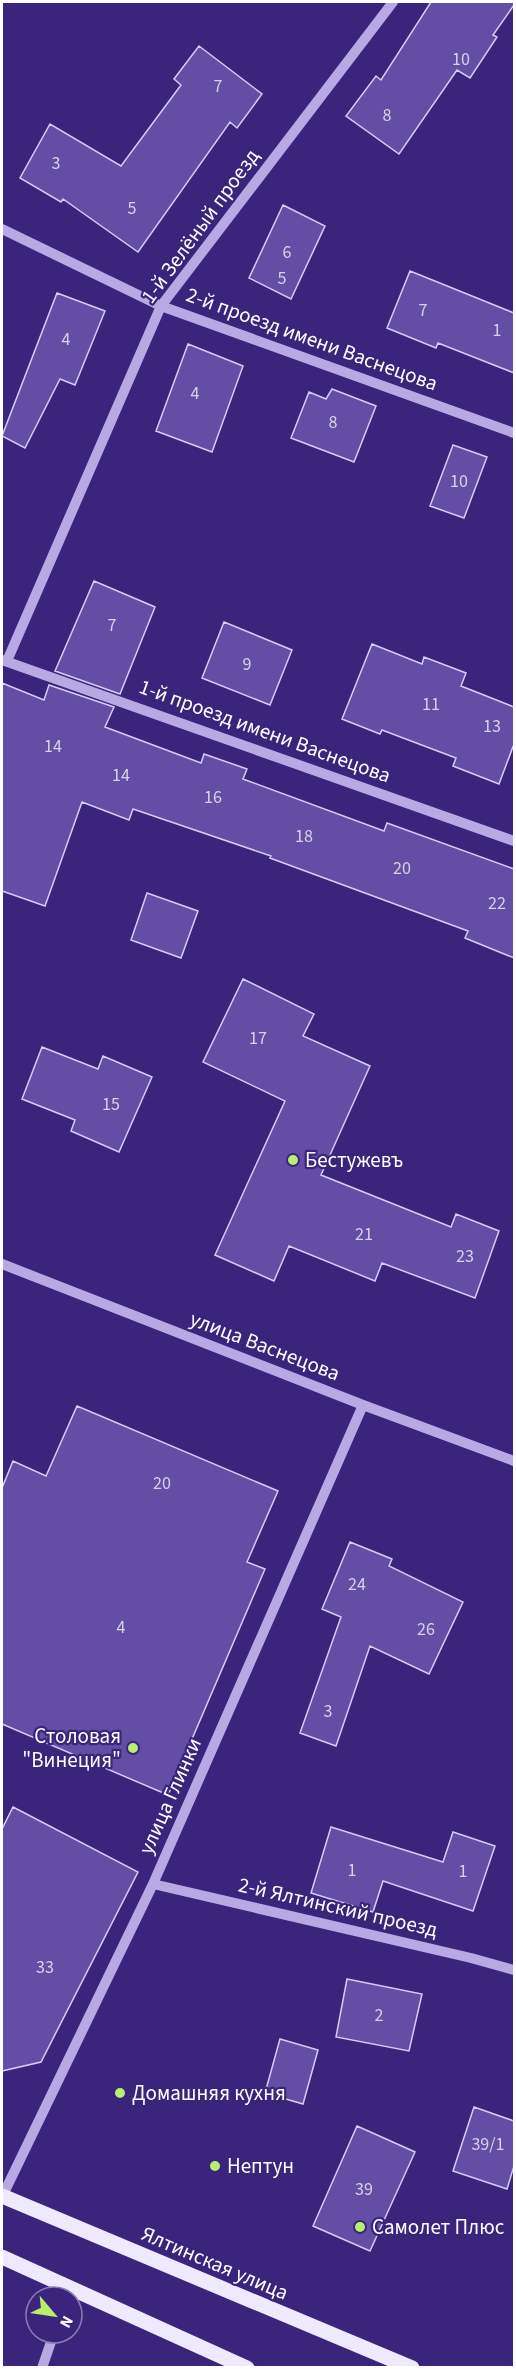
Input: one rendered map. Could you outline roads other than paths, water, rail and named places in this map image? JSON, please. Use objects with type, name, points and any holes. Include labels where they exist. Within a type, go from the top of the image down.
[{"type":"main road","name":"Ялтинская улица","points":[[2,2197],[412,2367]]},
{"type":"main road","points":[[2,2257],[56,2285]]},
{"type":"main road","points":[[84,2298],[248,2367]]},
{"type":"street","name":"1-й Зелёный проезд","points":[[4,661],[161,306],[393,2]]},
{"type":"street","name":"2-й проезд имени Васнецова","points":[[2,229],[161,306],[514,433]]},
{"type":"street","name":"1-й проезд имени Васнецова","points":[[4,661],[514,841]]},
{"type":"street","name":"улица Васнецова","points":[[2,1264],[363,1405],[514,1461]]},
{"type":"street","name":"улица Глинки","points":[[2,2197],[153,1884],[363,1405]]},
{"type":"street","name":"2-й Ялтинский проезд","points":[[153,1884],[514,1970]]},
{"type":"street","points":[[42,2367],[50,2345]]},
{"type":"place","name":"Бестужевъ","points":[[293,1160]]},
{"type":"place","name":"Столовая \"Винеция\"","points":[[133,1748]]},
{"type":"place","name":"Домашняя кухня","points":[[120,2093]]},
{"type":"place","name":"Нептун","points":[[215,2166]]},
{"type":"place","name":"Самолет Плюс","points":[[360,2227]]}]
